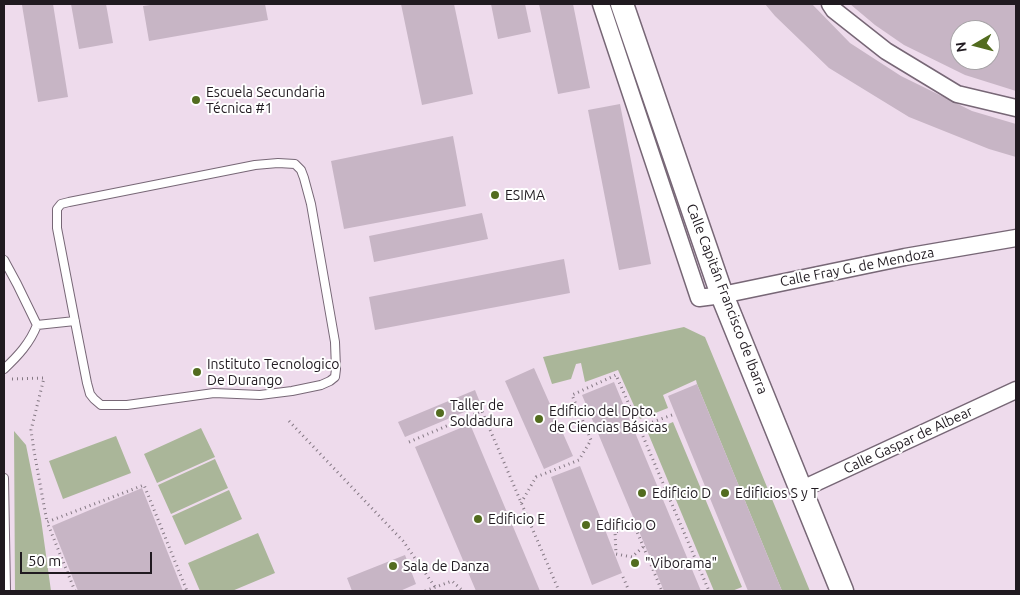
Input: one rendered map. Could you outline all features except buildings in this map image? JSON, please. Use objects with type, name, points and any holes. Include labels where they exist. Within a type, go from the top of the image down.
[{"type":"street","name":"Calle Fray G. de Mendoza","points":[[601,4],[699,298],[722,295],[904,257],[1016,238]]},
{"type":"street","name":"Calle Capitán Francisco de Ibarra","points":[[622,4],[722,295],[842,591]]},
{"type":"street","points":[[830,4],[834,10],[886,51],[957,94],[1016,108]]},
{"type":"street","name":"Calle Gaspar de Albear","points":[[800,490],[1016,390]]},
{"type":"lane","points":[[288,163],[296,164],[301,170],[312,204],[335,342],[335,377],[330,381],[321,385],[292,391],[260,395],[214,394],[127,406],[101,405],[90,394],[75,320],[57,228],[57,208],[61,204],[255,165],[288,163]]},
{"type":"lane","points":[[4,260],[38,325]]},
{"type":"lane","points":[[38,325],[75,320]]},
{"type":"lane","points":[[4,369],[28,344],[38,325]]},
{"type":"lane","points":[[4,478],[6,591]]},
{"type":"path","points":[[521,502],[536,477],[578,460],[592,440],[572,395],[616,374],[709,591]]},
{"type":"path","points":[[11,379],[44,378],[32,430],[34,451],[47,522],[75,591]]},
{"type":"path","points":[[410,442],[482,411],[559,591]]},
{"type":"path","points":[[639,427],[672,415]]},
{"type":"path","points":[[289,421],[403,541],[435,587]]},
{"type":"path","points":[[47,522],[144,485],[188,591]]},
{"type":"path","points":[[643,547],[632,557],[616,554],[615,532],[635,526],[662,591]]},
{"type":"path","points":[[622,591],[628,590],[623,577]]},
{"type":"path","points":[[425,591],[452,581],[463,591]]},
{"type":"green space","points":[[684,327],[705,337],[810,591],[782,591],[696,380],[663,395],[668,408],[640,419],[618,370],[585,382],[581,363],[576,364],[571,379],[552,384],[543,357]]},
{"type":"green space","points":[[673,422],[742,587],[732,591],[714,591],[648,433]]},
{"type":"green space","points":[[201,428],[215,457],[157,483],[144,454]]},
{"type":"green space","points":[[14,431],[26,445],[41,519],[51,591],[15,591]]},
{"type":"green space","points":[[116,436],[131,473],[63,499],[49,461]]},
{"type":"green space","points":[[215,459],[228,488],[171,514],[158,485]]},
{"type":"green space","points":[[229,490],[242,519],[185,545],[172,516]]},
{"type":"green space","points":[[258,533],[275,573],[232,591],[200,591],[188,563]]},
{"type":"place","name":"Escuela Secundaria Técnica #1","points":[[196,100]]},
{"type":"place","name":"ESIMA","points":[[495,195]]},
{"type":"place","name":"Instituto Tecnologico De Durango","points":[[197,372]]},
{"type":"place","name":"Taller de Soldadura","points":[[440,413]]},
{"type":"place","name":"Edificio del Dpto. de Ciencias Básicas","points":[[539,419]]},
{"type":"place","name":"Edificio D","points":[[642,493]]},
{"type":"place","name":"Edificios S y T","points":[[725,493]]},
{"type":"place","name":"Edificio E","points":[[478,519]]},
{"type":"place","name":"Edificio O","points":[[586,525]]},
{"type":"place","name":"\"Viborama\"","points":[[635,563]]},
{"type":"place","name":"Sala de Danza","points":[[393,566]]}]
